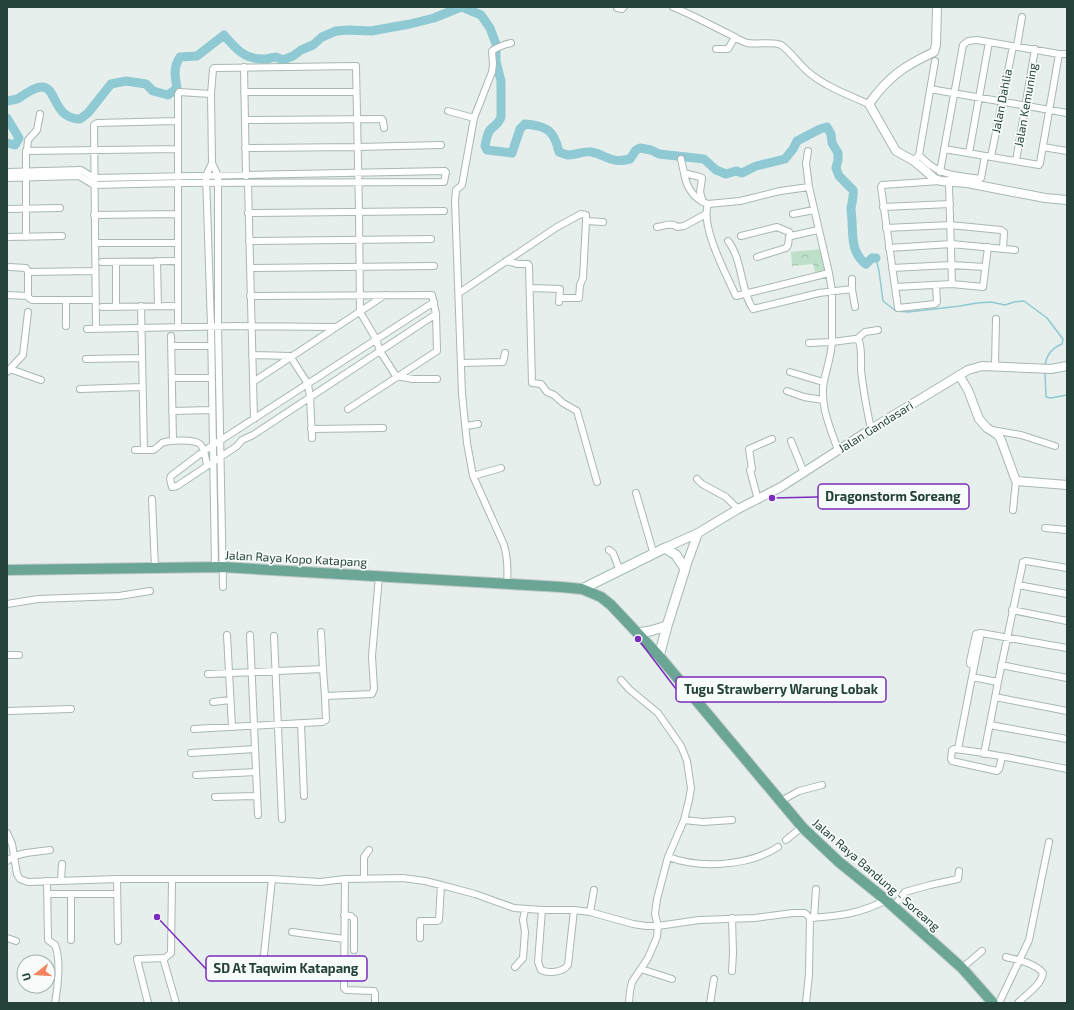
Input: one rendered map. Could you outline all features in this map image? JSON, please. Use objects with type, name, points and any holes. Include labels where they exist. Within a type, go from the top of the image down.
[{"type":"main road","points":[[582,589],[654,555],[665,548],[676,555],[686,569],[667,626],[659,656]]},
{"type":"main road","name":"Jalan Raya Kopo Katapang","points":[[7,570],[218,567],[582,589]]},
{"type":"main road","points":[[596,583],[594,590],[596,595]]},
{"type":"main road","name":"Jalan Raya Bandung - Soreang","points":[[582,589],[596,595],[611,605],[659,656],[802,827],[839,862],[886,900],[962,968],[993,1003]]},
{"type":"main road","points":[[637,633],[667,626]]},
{"type":"street","points":[[617,8],[622,9],[624,7]]},
{"type":"street","points":[[673,7],[746,42],[758,44],[774,43],[780,45],[816,78],[869,104],[893,147],[898,153],[917,158],[931,176],[945,177],[1045,198],[1067,200]]},
{"type":"street","points":[[869,104],[879,90],[903,68],[934,52],[936,45],[937,7]]},
{"type":"street","name":"Jalan Dahlia","points":[[945,177],[981,178],[988,157],[1022,17]]},
{"type":"street","points":[[716,49],[728,49],[735,37]]},
{"type":"street","points":[[952,284],[950,204],[945,177],[944,149],[964,45],[968,41],[974,40],[1067,54]]},
{"type":"street","points":[[969,153],[989,42]]},
{"type":"street","points":[[507,584],[508,561],[504,545],[472,476],[467,443],[462,394],[455,196],[456,190],[462,184],[474,118],[492,72],[492,52],[506,43],[511,43]]},
{"type":"street","name":"Jalan Kemuning","points":[[1016,161],[1035,49]]},
{"type":"street","points":[[944,149],[1038,165],[1040,163],[1059,54]]},
{"type":"street","points":[[917,158],[935,61]]},
{"type":"street","points":[[223,587],[218,567],[210,463],[212,446],[211,326],[206,180],[212,163],[211,94],[214,68],[356,66],[360,312],[376,340],[380,351],[396,376],[413,379],[437,379]]},
{"type":"street","points":[[244,67],[246,176]]},
{"type":"street","points":[[930,89],[1067,112]]},
{"type":"street","points":[[244,92],[356,92]]},
{"type":"street","points":[[178,327],[178,93],[211,94]]},
{"type":"street","points":[[448,111],[474,118]]},
{"type":"street","points":[[26,236],[25,152],[27,150],[28,140],[37,130],[40,114]]},
{"type":"street","points":[[244,120],[382,119],[384,128]]},
{"type":"street","points":[[96,328],[94,126],[95,124],[177,121]]},
{"type":"street","points":[[245,148],[357,148],[441,145]]},
{"type":"street","points":[[1043,147],[1067,150]]},
{"type":"street","points":[[27,150],[178,149]]},
{"type":"street","points":[[808,151],[803,162],[832,291],[831,358],[823,382],[823,400],[830,429],[838,450]]},
{"type":"street","points":[[681,159],[686,183],[695,197],[706,203],[740,201],[780,191],[809,187]]},
{"type":"street","points":[[212,163],[218,176],[220,441],[218,567]]},
{"type":"street","points":[[7,172],[25,175],[79,176],[94,182],[206,180],[218,183],[248,183],[358,181],[444,182],[446,172],[218,176],[206,180]]},
{"type":"street","points":[[684,173],[702,178],[700,192],[706,203],[709,233],[736,296],[829,273]]},
{"type":"street","points":[[7,178],[25,175]]},
{"type":"street","points":[[936,285],[937,302],[935,304],[897,307],[881,185],[945,177]]},
{"type":"street","points":[[248,183],[254,419]]},
{"type":"street","points":[[207,193],[218,193]]},
{"type":"street","points":[[883,207],[950,204]]},
{"type":"street","points":[[7,209],[60,208]]},
{"type":"street","points":[[793,214],[814,210]]},
{"type":"street","points":[[248,213],[444,211]]},
{"type":"street","points":[[94,215],[178,214]]},
{"type":"street","points":[[657,227],[671,224],[677,227],[684,226],[706,214]]},
{"type":"street","points":[[459,293],[557,227],[579,215],[586,215],[583,278],[580,285],[579,298],[560,300],[560,289],[530,288]]},
{"type":"street","points":[[586,221],[603,222]]},
{"type":"street","points":[[886,228],[950,224],[1001,230],[1004,232],[1003,248]]},
{"type":"street","points":[[741,236],[777,227],[788,232],[790,236]]},
{"type":"street","points":[[790,236],[818,230]]},
{"type":"street","points":[[7,237],[62,236]]},
{"type":"street","points":[[757,257],[786,248],[790,236]]},
{"type":"street","points":[[249,241],[431,239]]},
{"type":"street","points":[[728,241],[734,250],[752,308],[755,309],[812,294],[852,289]]},
{"type":"street","points":[[95,243],[178,243]]},
{"type":"street","points":[[889,248],[951,244],[1015,250]]},
{"type":"street","points":[[895,287],[952,284],[983,287],[988,247]]},
{"type":"street","points":[[157,261],[158,306]]},
{"type":"street","points":[[102,262],[174,261]]},
{"type":"street","points":[[506,261],[529,265],[532,383],[541,384],[547,392],[554,395],[563,403],[577,411],[596,482]]},
{"type":"street","points":[[116,262],[116,306]]},
{"type":"street","points":[[892,268],[951,265],[985,266]]},
{"type":"street","points":[[250,268],[434,266]]},
{"type":"street","points":[[10,267],[26,268],[28,272],[28,296]]},
{"type":"street","points":[[28,272],[95,271]]},
{"type":"street","points":[[852,279],[855,307]]},
{"type":"street","points":[[250,296],[431,294],[436,314],[436,351],[348,409]]},
{"type":"street","points":[[7,295],[28,296],[32,300],[96,300]]},
{"type":"street","points":[[253,382],[290,356],[385,295]]},
{"type":"street","points":[[66,300],[66,326]]},
{"type":"street","points":[[434,302],[204,451],[171,476],[171,486],[174,488],[237,446],[242,440],[253,435],[436,314]]},
{"type":"street","points":[[141,306],[144,450]]},
{"type":"street","points":[[102,307],[175,306]]},
{"type":"street","points":[[28,312],[24,353],[9,371],[41,380]]},
{"type":"street","points":[[995,366],[996,319]]},
{"type":"street","points":[[87,329],[211,326],[336,327]]},
{"type":"street","points":[[809,343],[857,339],[866,332],[878,330]]},
{"type":"street","points":[[171,336],[173,441]]},
{"type":"street","points":[[857,339],[861,347],[863,386],[871,430]]},
{"type":"street","points":[[172,346],[211,346]]},
{"type":"street","points":[[461,363],[501,363],[504,361],[505,353]]},
{"type":"street","points":[[252,355],[290,356]]},
{"type":"street","points":[[290,356],[308,384],[312,438]]},
{"type":"street","points":[[86,359],[142,358]]},
{"type":"street","name":"Jalan Gandasari","points":[[665,548],[698,533],[804,473],[838,450],[959,375],[977,367],[995,366],[1051,369],[1067,366]]},
{"type":"street","points":[[790,372],[823,382]]},
{"type":"street","points":[[959,375],[968,390],[979,419],[998,435],[1001,440],[1016,481],[1012,510]]},
{"type":"street","points":[[172,378],[211,378]]},
{"type":"street","points":[[80,389],[142,387]]},
{"type":"street","points":[[787,391],[804,397],[823,400]]},
{"type":"street","points":[[172,411],[212,410]]},
{"type":"street","points":[[466,426],[478,424]]},
{"type":"street","points":[[312,429],[383,428]]},
{"type":"street","points":[[991,430],[1020,435],[1055,446]]},
{"type":"street","points":[[758,500],[750,470],[752,469],[749,449],[772,439]]},
{"type":"street","points":[[134,450],[154,450],[162,444],[173,441],[188,441],[199,443],[210,463]]},
{"type":"street","points":[[791,441],[804,473]]},
{"type":"street","points":[[472,476],[501,468]]},
{"type":"street","points":[[697,478],[702,484],[726,497],[738,509]]},
{"type":"street","points":[[1016,481],[1067,485]]},
{"type":"street","points":[[636,493],[654,555]]},
{"type":"street","points":[[152,499],[155,568]]},
{"type":"street","points":[[1045,528],[1067,530]]},
{"type":"street","points":[[686,569],[698,533]]},
{"type":"street","points":[[609,550],[613,553],[620,571]]},
{"type":"street","points":[[984,754],[1012,610],[1023,562],[1067,568]]},
{"type":"street","points":[[325,696],[372,694],[374,692],[372,656],[378,576]]},
{"type":"street","points":[[1018,585],[1067,594]]},
{"type":"street","points":[[7,604],[24,600],[119,596],[150,591]]},
{"type":"street","points":[[1012,610],[1067,621]]},
{"type":"street","points":[[194,729],[301,724],[324,721],[325,696],[321,632]]},
{"type":"street","points":[[958,749],[974,666],[970,664],[970,661],[976,634],[981,633],[1007,637],[1067,648]]},
{"type":"street","points":[[227,635],[232,727]]},
{"type":"street","points":[[250,635],[258,815]]},
{"type":"street","points":[[274,636],[282,819]]},
{"type":"street","points":[[7,655],[19,655]]},
{"type":"street","points":[[1001,665],[1067,678]]},
{"type":"street","points":[[208,674],[323,669]]},
{"type":"street","points":[[972,677],[998,682]]},
{"type":"street","points":[[621,680],[629,689],[658,713],[681,746],[685,753],[691,788],[687,821],[672,858],[656,906],[655,914],[660,925],[657,937],[644,970],[632,982],[629,1003]]},
{"type":"street","points":[[995,697],[1067,711]]},
{"type":"street","points":[[212,702],[230,700]]},
{"type":"street","points":[[7,711],[48,708],[71,709]]},
{"type":"street","points":[[301,724],[304,796]]},
{"type":"street","points":[[990,725],[1067,739]]},
{"type":"street","points":[[191,753],[255,749]]},
{"type":"street","points":[[1002,757],[999,769],[997,771],[952,761],[951,759],[952,750],[958,749],[984,754],[1002,757],[1067,769]]},
{"type":"street","points":[[196,775],[256,772]]},
{"type":"street","points":[[781,801],[800,790],[822,785]]},
{"type":"street","points":[[215,797],[257,796]]},
{"type":"street","points":[[687,821],[703,822],[732,820]]},
{"type":"street","points":[[786,840],[802,827]]},
{"type":"street","points":[[7,833],[12,844],[17,874],[20,879],[28,882],[117,879],[272,879],[320,882],[345,879],[403,878],[441,885],[475,894],[504,905],[525,909],[574,910],[590,912],[633,924],[660,925],[699,920],[755,918],[800,912],[807,914],[812,918],[853,913],[872,907],[886,900]]},
{"type":"street","points":[[999,1003],[1029,940],[1049,842]]},
{"type":"street","points":[[672,858],[708,865],[725,864],[763,854],[778,847]]},
{"type":"street","points":[[7,861],[14,856],[50,850]]},
{"type":"street","points":[[364,879],[364,857],[369,850]]},
{"type":"street","points":[[61,880],[62,864]]},
{"type":"street","points":[[893,907],[905,892],[958,879],[960,871]]},
{"type":"street","points":[[117,879],[118,941]]},
{"type":"street","points":[[255,962],[261,960],[264,954],[272,879]]},
{"type":"street","points":[[345,879],[344,988],[346,990],[374,991],[375,1003]]},
{"type":"street","points":[[80,880],[81,894]]},
{"type":"street","points":[[148,1003],[137,959],[163,958],[171,953],[172,880]]},
{"type":"street","points":[[47,881],[48,940],[55,945],[57,952],[58,985],[55,1003]]},
{"type":"street","points":[[420,938],[420,921],[439,920],[441,885]]},
{"type":"street","points":[[806,1003],[812,918],[816,889]]},
{"type":"street","points":[[590,912],[594,890]]},
{"type":"street","points":[[48,894],[117,894]]},
{"type":"street","points":[[71,894],[71,940]]},
{"type":"street","points":[[515,967],[523,958],[525,932],[523,920],[525,909]]},
{"type":"street","points":[[542,910],[538,962],[541,970],[545,972],[563,970],[568,965],[574,910]]},
{"type":"street","points":[[344,915],[351,916],[354,919],[354,950]]},
{"type":"street","points":[[732,918],[732,971]]},
{"type":"street","points":[[292,932],[344,939]]},
{"type":"street","points":[[7,938],[16,941]]},
{"type":"street","points":[[962,968],[982,951]]},
{"type":"street","points":[[1006,957],[1019,960],[1042,971],[1044,975],[1036,987],[1018,1003]]},
{"type":"street","points":[[163,958],[176,1003]]},
{"type":"street","points":[[644,970],[672,980]]},
{"type":"street","points":[[710,1003],[714,979]]},
{"type":"green space","points":[[821,249],[825,272],[816,276],[813,264],[792,266],[791,252]]},
{"type":"waterway","points":[[7,101],[18,99],[33,89],[39,87],[47,88],[60,109],[65,114],[71,118],[80,119],[88,113],[111,84],[126,81],[146,84],[153,91],[168,95],[177,88],[175,68],[180,57],[197,56],[224,35],[246,56],[258,59],[275,57],[283,60],[313,45],[322,37],[336,31],[371,31],[410,24],[434,18],[461,7]]},
{"type":"waterway","points":[[462,7],[481,15],[490,28],[496,44],[496,61],[501,81],[501,117],[498,123],[488,133],[485,146],[487,150],[512,153],[520,129],[525,124],[539,126],[548,130],[555,139],[559,152],[567,155],[591,152],[613,160],[623,160],[630,159],[636,150],[640,148],[651,150],[659,154],[704,159],[716,170],[726,174],[736,171],[742,173],[756,166],[785,159],[797,141],[827,127],[831,134],[832,143],[838,153],[836,168],[839,176],[853,190],[851,210],[855,250],[861,260],[866,264],[872,258],[876,258]]},
{"type":"waterway","points":[[7,118],[19,138],[15,145],[7,143]]},
{"type":"waterway","points":[[876,258],[883,301],[896,311],[908,312],[991,302],[1005,305],[1024,301],[1047,318],[1063,339],[1062,344],[1050,353],[1045,366]]},
{"type":"waterway","points":[[1045,372],[1046,397],[1051,398],[1067,395]]},
{"type":"place","name":"Dragonstorm Soreang","points":[[772,498]]},
{"type":"place","name":"Tugu Strawberry Warung Lobak","points":[[638,639]]},
{"type":"place","name":"SD At Taqwim Katapang","points":[[157,917]]}]
